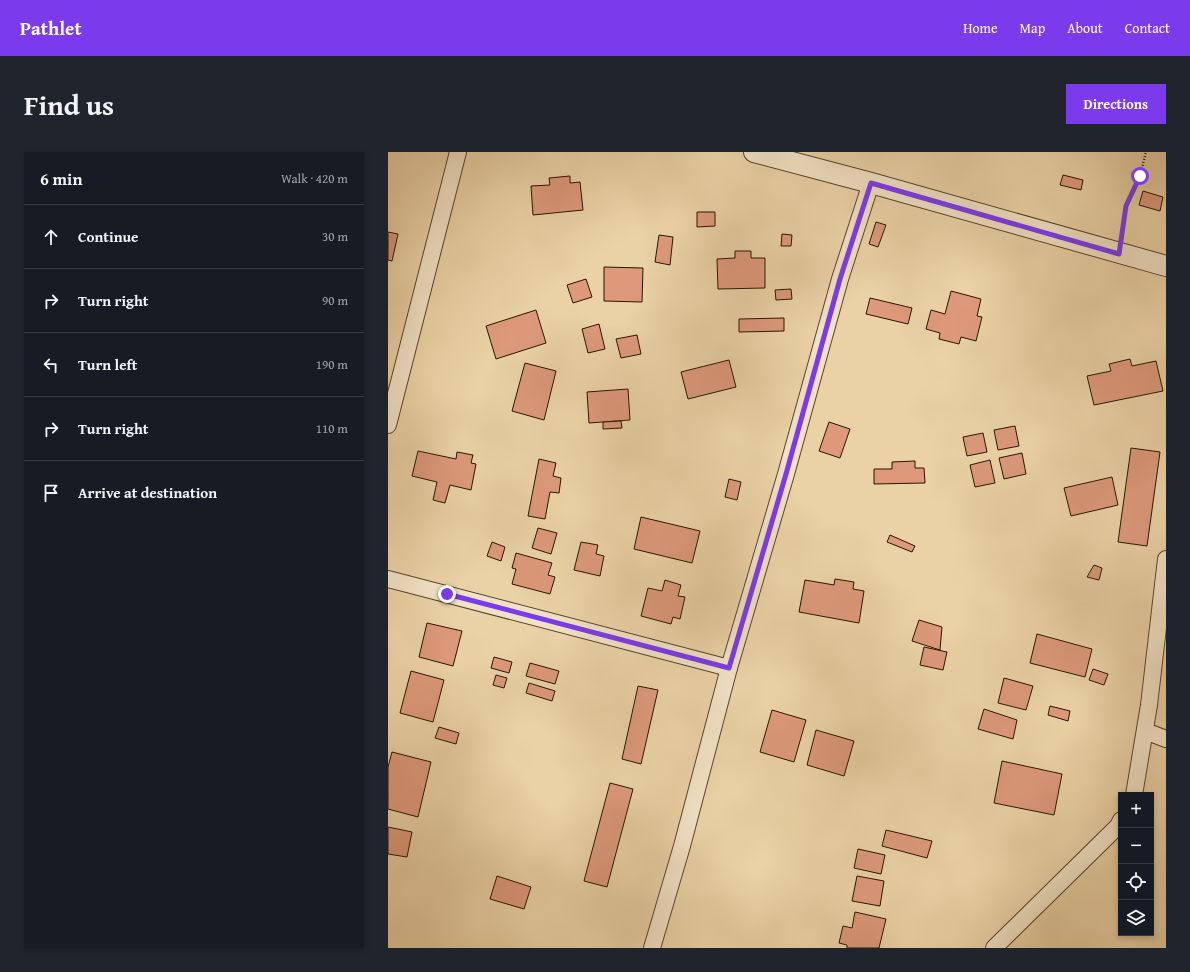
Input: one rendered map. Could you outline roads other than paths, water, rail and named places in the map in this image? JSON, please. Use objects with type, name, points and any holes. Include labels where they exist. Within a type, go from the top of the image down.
[{"type":"street","points":[[388,425],[458,152]]},
{"type":"street","points":[[754,152],[871,183],[1166,266]]},
{"type":"street","points":[[652,948],[682,846],[729,668],[786,474],[840,279],[871,183]]},
{"type":"street","points":[[1135,792],[1145,731],[1166,559]]},
{"type":"street","points":[[388,579],[729,668]]},
{"type":"street","points":[[1145,731],[1166,739]]},
{"type":"street","points":[[994,948],[1118,826]]}]
